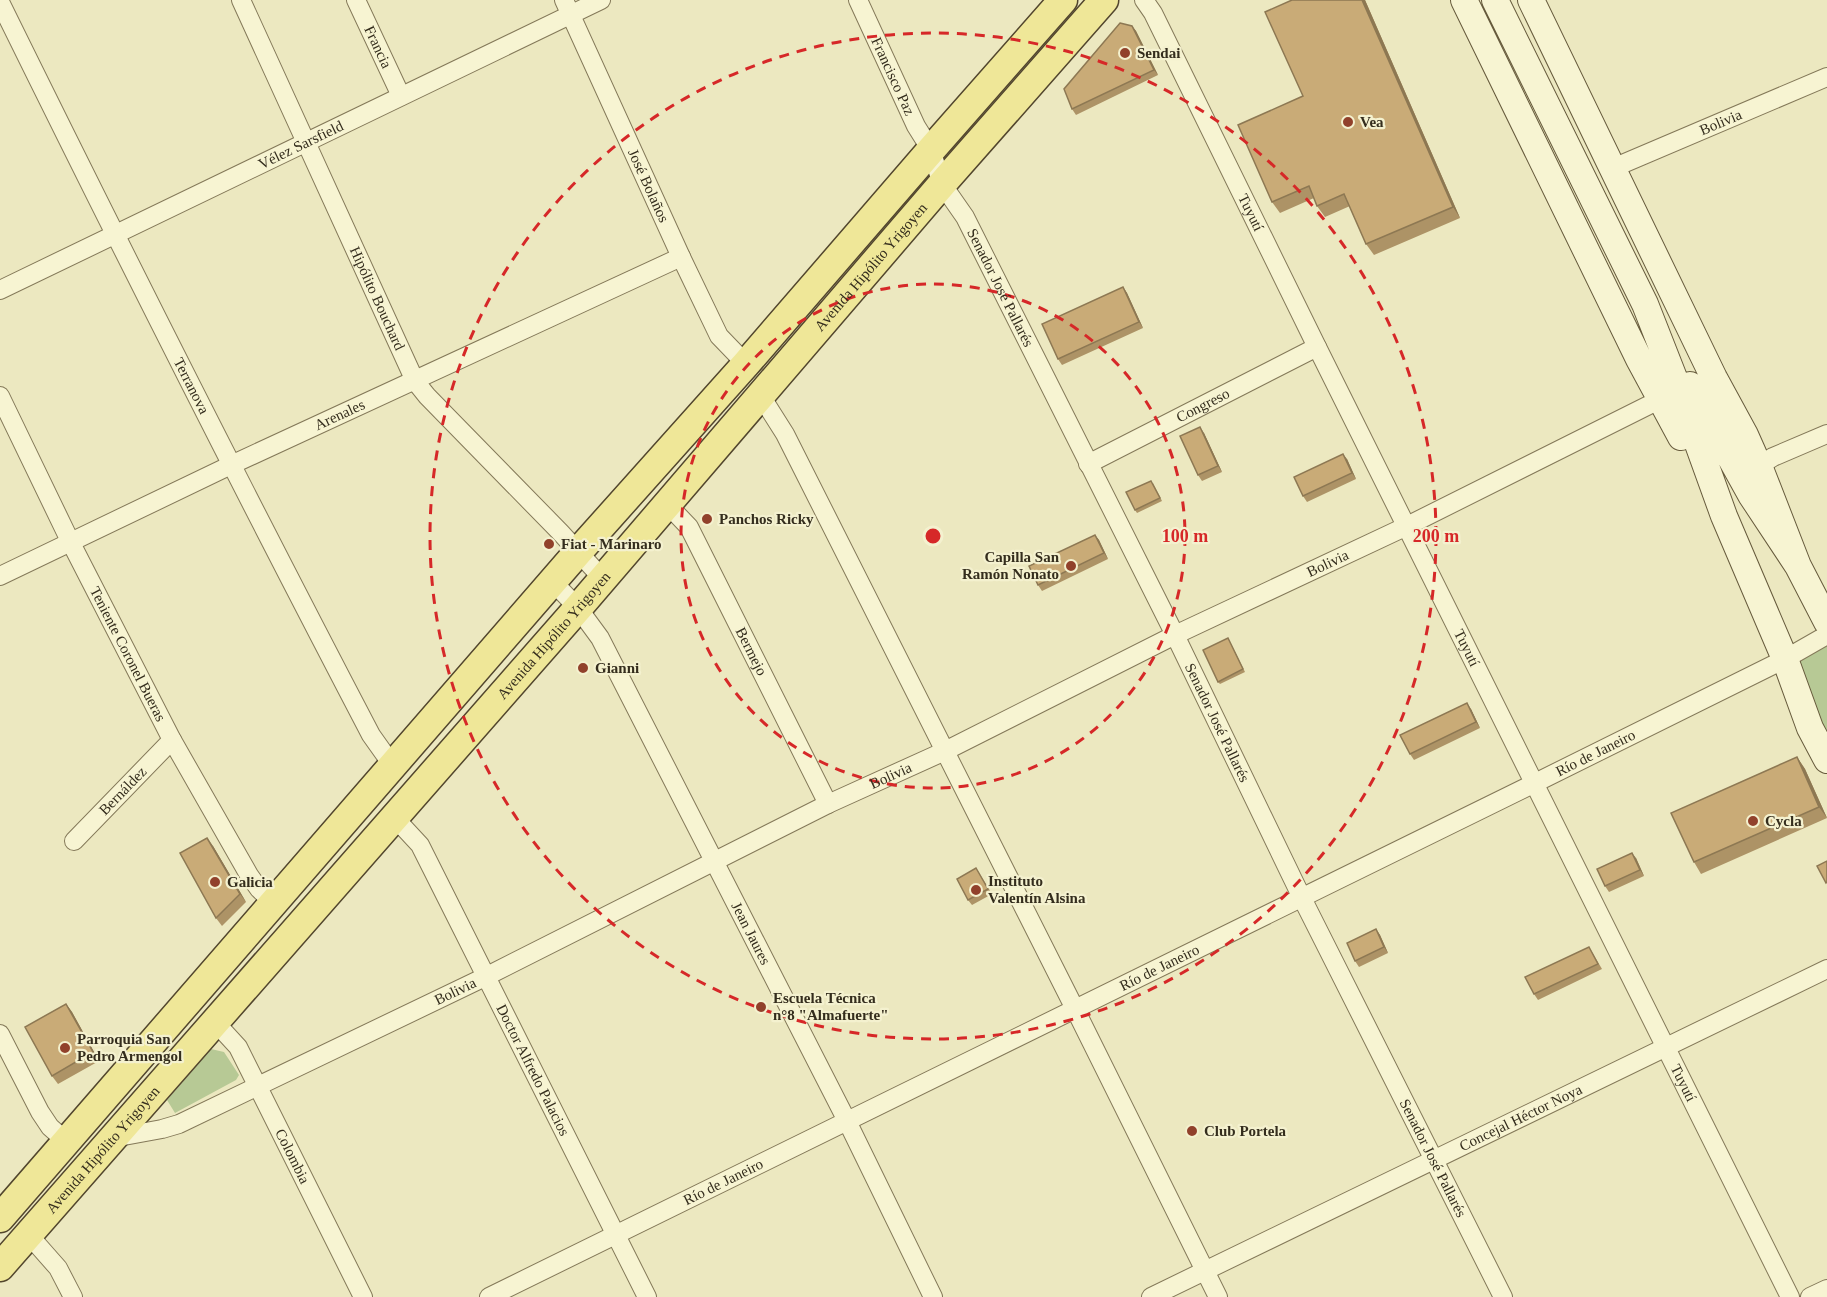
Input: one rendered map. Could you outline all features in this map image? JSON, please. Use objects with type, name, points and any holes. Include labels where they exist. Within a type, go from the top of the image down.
[{"type":"main road","name":"Avenida Hipólito Yrigoyen","points":[[0,1218],[578,552],[746,364],[1064,0]]},
{"type":"main road","name":"Avenida Hipólito Yrigoyen","points":[[0,1267],[578,608],[942,184],[1104,0]]},
{"type":"main road","points":[[1464,0],[1640,359],[1724,516]]},
{"type":"main road","points":[[1495,0],[1645,304],[1724,516],[1785,659],[1810,728],[1827,760]]},
{"type":"main road","points":[[1531,0],[1714,378],[1745,435],[1798,567]]},
{"type":"main road","points":[[1645,304],[1751,495],[1798,567],[1827,622]]},
{"type":"street","name":"Hipólito Bouchard","points":[[241,0],[308,142],[415,381],[578,552]]},
{"type":"street","name":"Francia","points":[[356,0],[401,96]]},
{"type":"street","name":"Vélez Sarsfield","points":[[0,290],[401,96],[567,7],[601,0]]},
{"type":"street","name":"Francisco Paz","points":[[858,0],[916,126],[931,150]]},
{"type":"street","name":"Tuyutí","points":[[1144,0],[1153,13],[1790,1297]]},
{"type":"street","name":"Terranova","points":[[1,1],[114,235],[231,465],[371,735],[393,766]]},
{"type":"street","name":"José Bolaños","points":[[567,7],[719,336],[746,364]]},
{"type":"street","name":"Bolivia","points":[[1613,168],[1827,77]]},
{"type":"street","name":"Senador José Pallarés","points":[[931,150],[942,184],[965,217],[1175,635],[1302,898],[1503,1297]]},
{"type":"street","name":"Arenales","points":[[0,576],[231,465],[681,257]]},
{"type":"street","name":"Congreso","points":[[1088,464],[1317,347]]},
{"type":"street","name":"Teniente Coronel Bueras","points":[[0,396],[70,541],[172,740],[249,875],[259,889],[274,903]]},
{"type":"street","points":[[761,396],[785,434],[1218,1297]]},
{"type":"street","name":"Bolivia","points":[[113,1138],[179,1124],[487,976],[828,804],[945,751],[1175,635],[1407,526],[1661,399]]},
{"type":"street","points":[[1761,471],[1766,462],[1773,457],[1827,434]]},
{"type":"street","name":"Bermejo","points":[[667,504],[689,527],[828,804]]},
{"type":"street","points":[[578,552],[602,578]]},
{"type":"street","name":"Jean Jaures","points":[[553,582],[578,608],[600,638],[848,1121],[933,1297]]},
{"type":"street","name":"Río de Janeiro","points":[[489,1297],[1535,783],[1785,659],[1827,635]]},
{"type":"street","name":"Bernáldez","points":[[74,841],[172,740]]},
{"type":"street","name":"Doctor Alfredo Palacios","points":[[394,818],[420,845],[647,1297]]},
{"type":"street","name":"Concejal Héctor Noya","points":[[1151,1297],[1827,969]]},
{"type":"street","name":"Colombia","points":[[215,1022],[238,1047],[363,1297]]},
{"type":"street","points":[[0,1034],[40,1113],[50,1127],[67,1142]]},
{"type":"street","points":[[28,1234],[58,1268],[73,1297]]},
{"type":"street","points":[[1810,1297],[1827,1289]]},
{"type":"green space","points":[[1827,635],[1827,760],[1785,659]]},
{"type":"green space","points":[[211,1049],[224,1052],[239,1075],[236,1080],[175,1113],[167,1100]]},
{"type":"building","name":"Vea","points":[[1292,0],[1362,0],[1453,207],[1366,244],[1344,194],[1317,206],[1309,186],[1272,202],[1238,125],[1303,96],[1265,12]]},
{"type":"building","name":"Sendai","points":[[1120,23],[1132,26],[1154,70],[1072,109],[1064,89]]},
{"type":"building","points":[[1123,287],[1139,322],[1058,359],[1042,324]]},
{"type":"building","points":[[1200,427],[1218,466],[1198,475],[1180,436]]},
{"type":"building","points":[[1343,454],[1352,473],[1303,496],[1294,477]]},
{"type":"building","points":[[1151,481],[1160,498],[1135,510],[1126,492]]},
{"type":"building","name":"Capilla San Ramón Nonato","points":[[1095,535],[1104,553],[1038,585],[1029,566]]},
{"type":"building","points":[[1228,638],[1243,669],[1218,682],[1203,650]]},
{"type":"building","points":[[1467,703],[1476,722],[1410,754],[1400,735]]},
{"type":"building","name":"Cycla","points":[[1797,757],[1819,807],[1694,862],[1671,813]]},
{"type":"building","name":"Galicia","points":[[207,838],[240,894],[216,918],[180,853]]},
{"type":"building","points":[[1632,853],[1640,870],[1605,886],[1597,869]]},
{"type":"building","points":[[1827,861],[1827,882],[1826,883],[1817,866]]},
{"type":"building","name":"Instituto Valentín Alsina","points":[[976,868],[988,889],[968,900],[957,879]]},
{"type":"building","points":[[1376,929],[1384,947],[1355,961],[1347,943]]},
{"type":"building","points":[[1589,947],[1598,964],[1534,994],[1525,977]]},
{"type":"building","name":"Parroquia San Pedro Armengol","points":[[66,1004],[93,1052],[52,1076],[25,1027]]},
{"type":"place","name":"Sendai","points":[[1125,53]]},
{"type":"place","name":"Vea","points":[[1348,122]]},
{"type":"place","name":"Panchos Ricky","points":[[707,519]]},
{"type":"place","name":"Fiat - Marinaro","points":[[549,544]]},
{"type":"place","name":"Capilla San Ramón Nonato","points":[[1071,566]]},
{"type":"place","name":"Gianni","points":[[583,668]]},
{"type":"place","name":"Cycla","points":[[1753,821]]},
{"type":"place","name":"Galicia","points":[[215,882]]},
{"type":"place","name":"Instituto Valentín Alsina","points":[[976,890]]},
{"type":"place","name":"Escuela Técnica n°8 \"Almafuerte\"","points":[[761,1007]]},
{"type":"place","name":"Parroquia San Pedro Armengol","points":[[65,1048]]},
{"type":"place","name":"Club Portela","points":[[1192,1131]]}]
